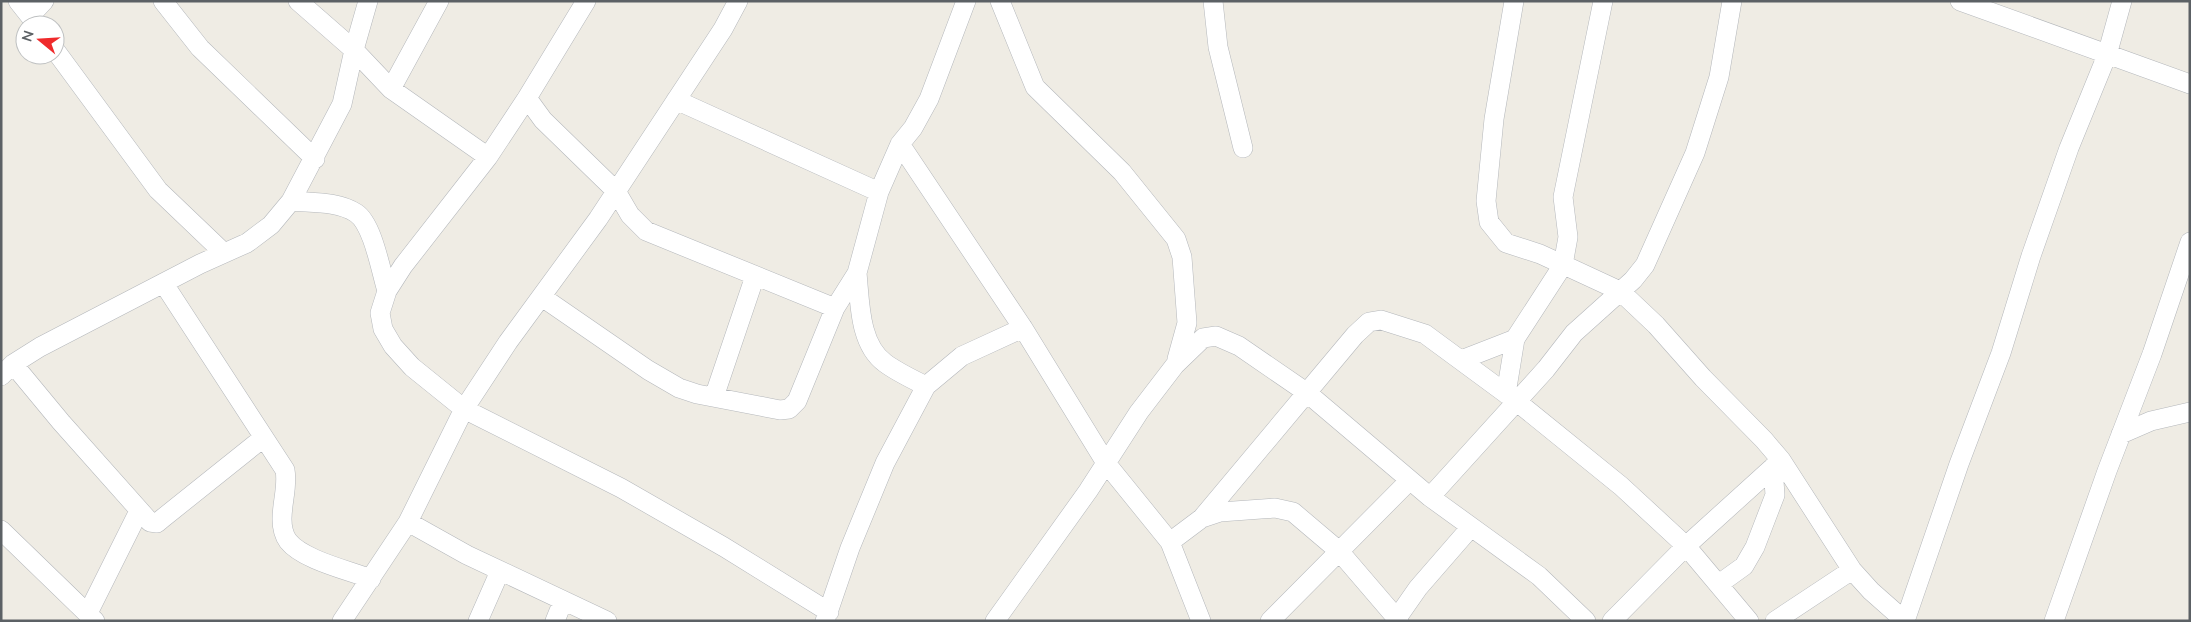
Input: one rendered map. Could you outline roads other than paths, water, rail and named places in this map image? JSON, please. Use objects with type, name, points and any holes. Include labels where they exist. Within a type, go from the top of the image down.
[{"type":"street","points":[[18,1],[28,15]]},
{"type":"street","points":[[36,15],[44,1]]},
{"type":"street","points":[[163,1],[200,48],[315,159]]},
{"type":"street","points":[[298,1],[354,50],[391,89],[488,157]]},
{"type":"street","points":[[263,438],[157,523],[150,522],[4,372],[46,344],[247,242],[270,225],[291,201],[315,159],[342,104],[354,50],[368,1]]},
{"type":"street","points":[[391,89],[439,1]]},
{"type":"street","points":[[586,1],[527,98],[488,157],[403,266],[387,291],[380,313],[383,329],[393,346],[412,367],[464,409],[620,488],[724,547],[827,616],[850,548],[885,463],[926,386],[962,356],[1023,328]]},
{"type":"street","points":[[348,619],[408,522],[464,409],[508,342],[616,191],[723,29],[738,1]]},
{"type":"street","points":[[542,297],[671,384],[697,394],[780,410],[789,409],[797,401],[835,308],[857,273],[879,192],[900,144],[913,128],[929,100],[966,1]]},
{"type":"street","points":[[1000,1],[1035,87],[1122,172],[1176,239],[1182,257],[1187,323],[1175,365]]},
{"type":"street","points":[[1213,1],[1218,47],[1243,148]]},
{"type":"street","points":[[1514,1],[1494,119],[1487,213],[1494,230],[1506,243],[1540,254],[1620,291],[1656,325],[1703,378],[1764,440],[1777,463],[1852,570],[1871,591],[1905,621],[1959,464],[2001,353],[2031,256],[2069,148],[2107,55],[2122,1]]},
{"type":"street","points":[[1511,398],[1515,339],[1564,265],[1568,237],[1563,197],[1603,1]]},
{"type":"street","points":[[1430,497],[1488,435],[1511,398],[1546,369],[1579,328],[1633,280],[1645,265],[1694,153],[1719,77],[1732,1]]},
{"type":"street","points":[[1960,1],[2190,84]]},
{"type":"street","points":[[65,64],[158,190],[224,252]]},
{"type":"street","points":[[527,98],[544,120],[616,191],[630,215],[646,231],[835,308]]},
{"type":"street","points":[[676,100],[879,192]]},
{"type":"street","points":[[900,144],[1023,328],[1106,463],[1170,542],[1201,621]]},
{"type":"street","points":[[291,201],[333,204],[357,214],[364,223],[373,242],[387,291]]},
{"type":"street","points":[[2054,621],[2121,434],[2152,354],[2190,242]]},
{"type":"street","points":[[857,273],[862,321],[872,348],[884,362],[926,386]]},
{"type":"street","points":[[714,396],[755,276]]},
{"type":"street","points":[[164,284],[285,470],[287,479],[282,517],[283,533],[288,541],[302,553],[371,579]]},
{"type":"street","points":[[1170,542],[1202,518],[1354,335],[1369,322],[1381,320],[1417,331],[1461,360],[1594,462],[1686,546],[1749,621]]},
{"type":"street","points":[[995,621],[1106,463],[1139,412],[1175,365],[1203,338],[1216,336],[1239,346],[1306,392],[1430,497],[1539,576],[1586,621]]},
{"type":"street","points":[[1461,360],[1515,339]]},
{"type":"street","points":[[2130,411],[2151,420]]},
{"type":"street","points":[[2121,434],[2151,420],[2190,412]]},
{"type":"street","points":[[1612,621],[1686,546],[1777,463]]},
{"type":"street","points":[[1719,584],[1744,566],[1755,547],[1774,495],[1777,463]]},
{"type":"street","points":[[1270,621],[1410,480]]},
{"type":"street","points":[[1202,518],[1220,512],[1284,509],[1293,512],[1339,551],[1397,620],[1424,581],[1471,527]]},
{"type":"street","points":[[1,530],[91,617],[139,511]]},
{"type":"street","points":[[408,522],[500,571],[607,621]]},
{"type":"street","points":[[1775,621],[1852,570]]},
{"type":"street","points":[[478,621],[500,571]]},
{"type":"street","points":[[555,621],[563,601]]}]
